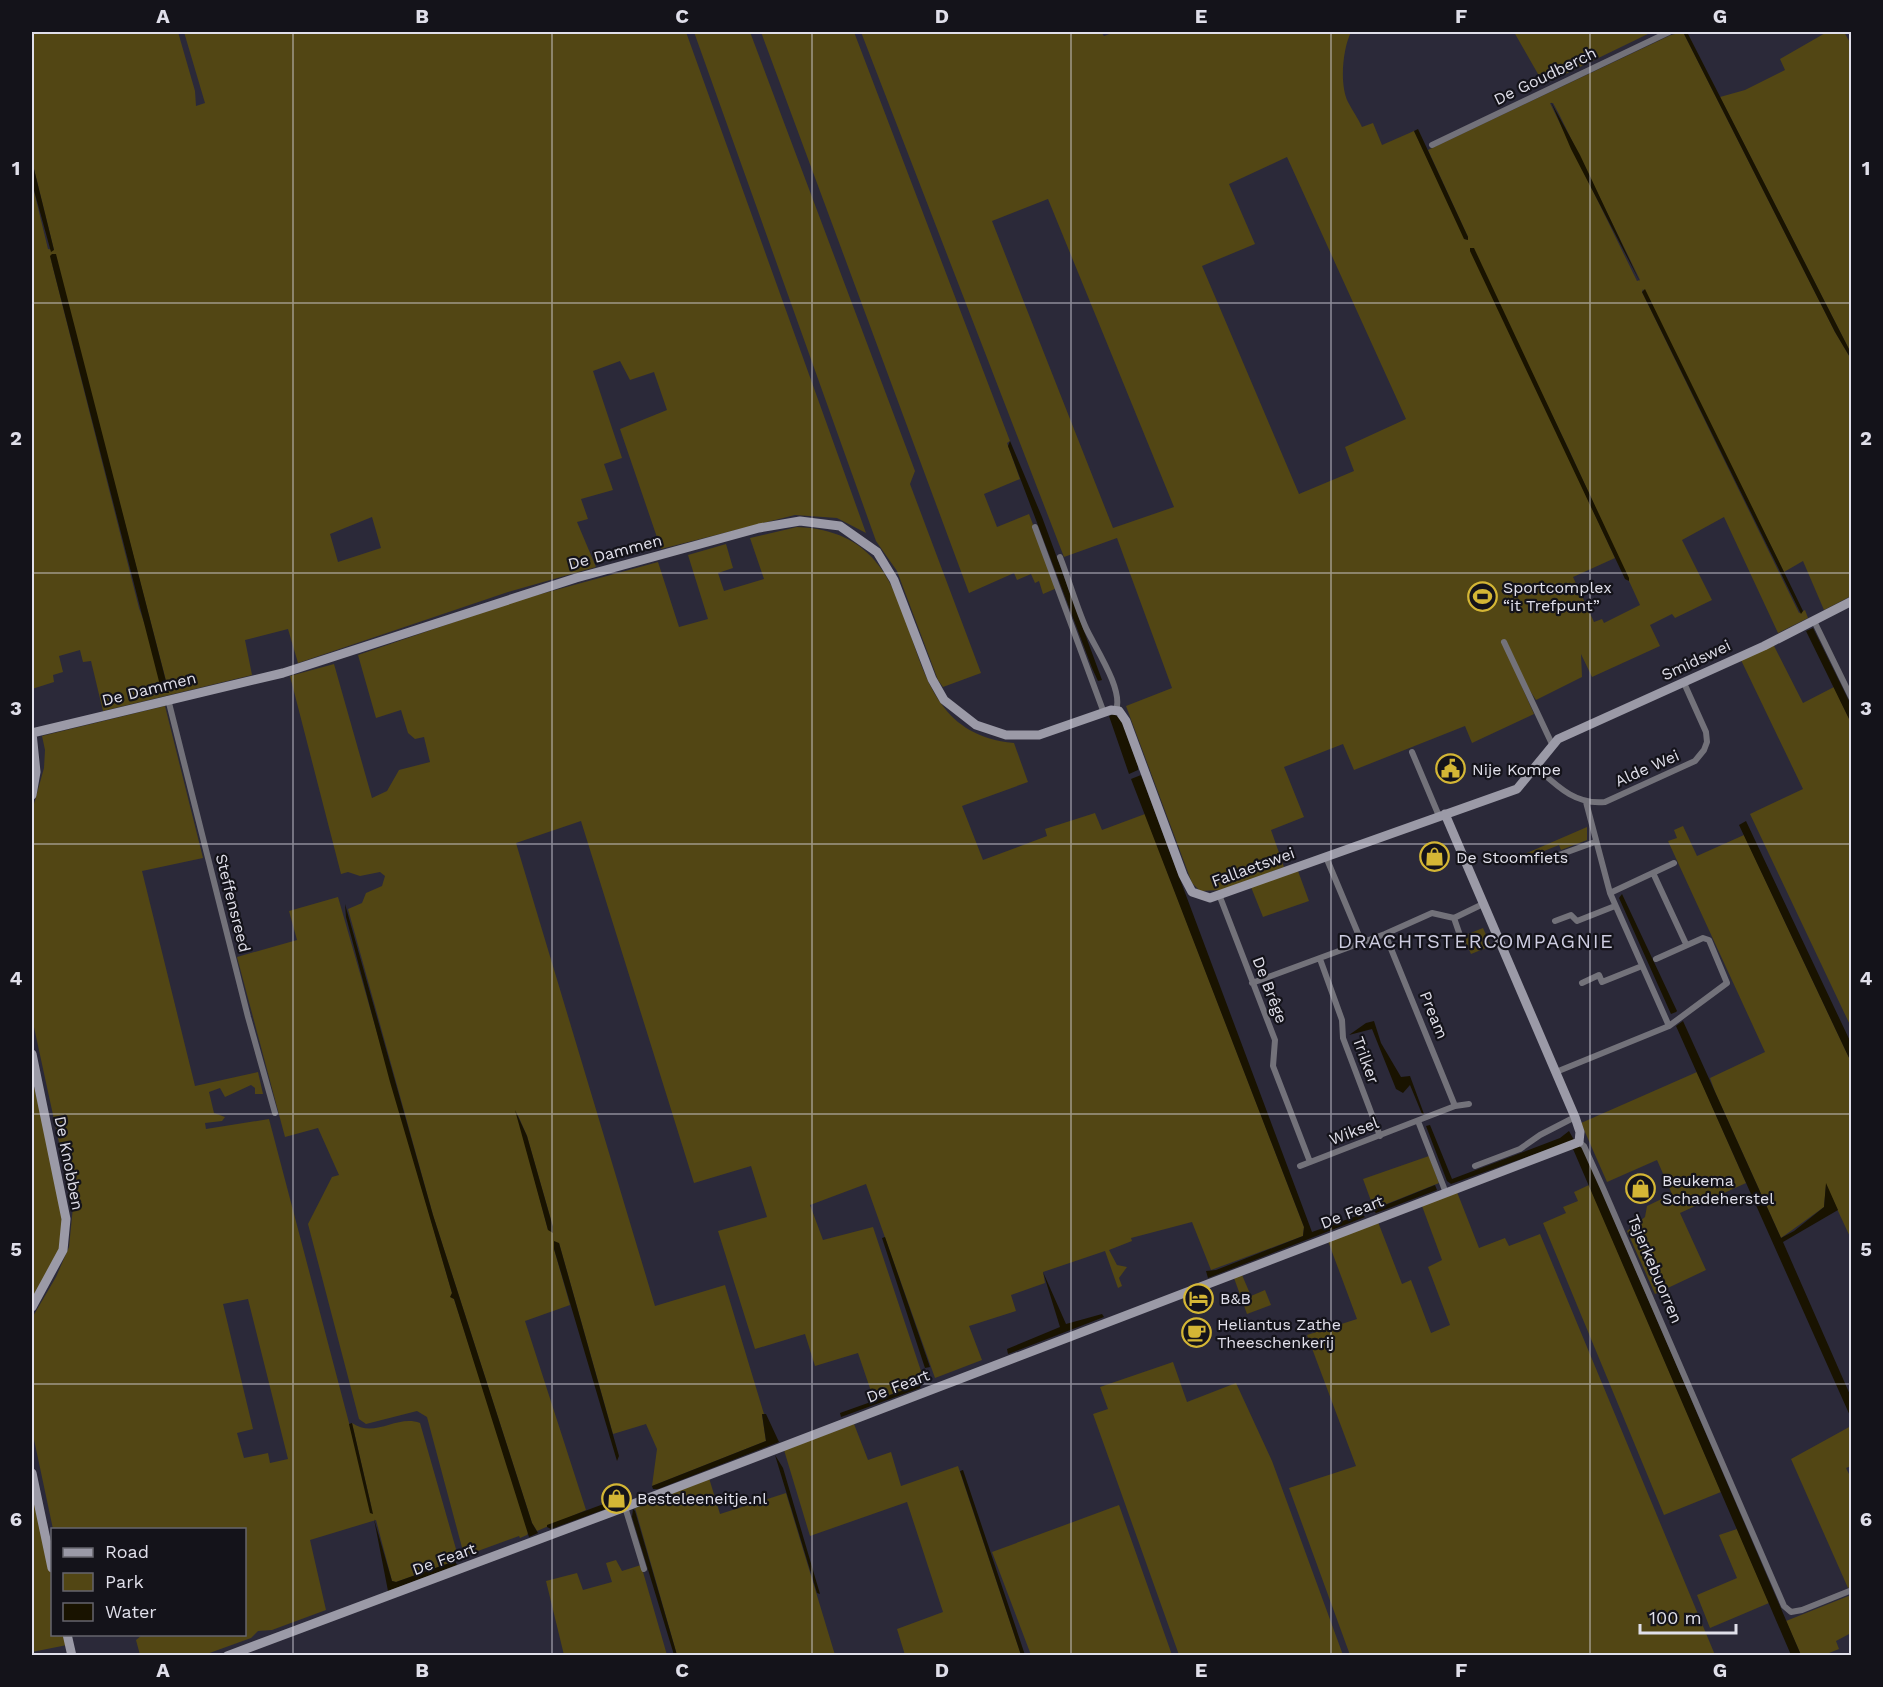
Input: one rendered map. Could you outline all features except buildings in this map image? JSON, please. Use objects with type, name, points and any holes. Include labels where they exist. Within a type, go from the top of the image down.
[{"type":"street","name":"De Goudberch","points":[[1432,145],[1669,32]]},
{"type":"street","name":"De Dammen","points":[[32,733],[283,673],[343,656],[576,578],[759,528],[800,521],[840,526],[877,552],[894,580],[932,679],[944,700],[976,725],[1006,735],[1028,736],[1047,734],[1104,713]]},
{"type":"street","points":[[1035,527],[1104,713],[1116,710]]},
{"type":"street","name":"Fallaetswei","points":[[1060,557],[1087,629],[1105,665],[1118,701],[1116,710],[1126,721],[1192,892],[1201,897],[1220,897],[1442,815]]},
{"type":"street","name":"Smidswei","points":[[1552,744],[1814,621],[1851,601]]},
{"type":"street","points":[[1814,621],[1851,699]]},
{"type":"street","points":[[1412,752],[1442,815],[1517,789],[1536,767],[1552,744],[1504,642]]},
{"type":"street","name":"Alde Wei","points":[[1586,802],[1605,801],[1695,761],[1704,750],[1707,742],[1706,732],[1684,683]]},
{"type":"street","name":"Steffensreed","points":[[168,699],[248,1017],[275,1113]]},
{"type":"street","points":[[32,733],[36,772],[32,795]]},
{"type":"street","points":[[1536,767],[1575,799],[1586,802],[1610,893],[1669,1026]]},
{"type":"street","name":"Tsjerkebuorren","points":[[1442,815],[1575,1117],[1580,1132],[1579,1143],[1584,1146],[1603,1188],[1784,1606],[1791,1612],[1802,1610],[1851,1590]]},
{"type":"street","points":[[1548,859],[1595,842]]},
{"type":"street","points":[[1326,857],[1362,943]]},
{"type":"street","points":[[1610,893],[1674,863]]},
{"type":"street","points":[[1654,874],[1686,944]]},
{"type":"street","name":"De Brêge","points":[[1220,897],[1275,1040],[1273,1066],[1310,1162]]},
{"type":"street","points":[[1252,982],[1362,943],[1432,913],[1455,918],[1483,904]]},
{"type":"street","points":[[1555,921],[1571,915],[1577,921],[1615,906]]},
{"type":"street","points":[[1455,918],[1463,944]]},
{"type":"street","name":"Pream","points":[[1385,934],[1455,1106]]},
{"type":"street","points":[[1556,1072],[1669,1026],[1727,983],[1709,940],[1703,938],[1686,944],[1656,959]]},
{"type":"street","name":"Trilker","points":[[1320,959],[1342,1020],[1343,1038],[1380,1136]]},
{"type":"street","points":[[1582,983],[1599,975],[1602,982],[1642,966]]},
{"type":"street","name":"De Knobben","points":[[32,1054],[66,1219],[63,1250],[32,1307]]},
{"type":"street","name":"Wiksel","points":[[1300,1166],[1455,1106],[1469,1104]]},
{"type":"street","points":[[1475,1166],[1520,1149],[1540,1135],[1575,1117]]},
{"type":"street","points":[[1418,1121],[1446,1193]]},
{"type":"street","name":"De Feart","points":[[227,1656],[626,1507],[1579,1143]]},
{"type":"street","points":[[32,1473],[51,1563]]},
{"type":"street","points":[[626,1507],[644,1569]]},
{"type":"street","points":[[67,1636],[72,1656]]},
{"type":"green space","points":[[32,32],[178,32],[195,91],[196,106],[205,103],[184,32],[686,32],[866,533],[837,518],[795,515],[661,549],[620,429],[667,410],[654,372],[630,380],[620,361],[593,371],[622,458],[604,464],[613,490],[581,499],[588,519],[577,522],[596,567],[508,592],[298,663],[288,629],[245,640],[252,675],[103,711],[91,661],[83,662],[80,650],[59,656],[63,672],[53,675],[54,682],[32,689],[32,183],[48,249],[54,250],[32,161]],"holes":[[[50,256],[85,371],[169,692],[139,608]],[[372,517],[381,548],[338,562],[330,534]]]},
{"type":"green space","points":[[694,32],[750,32],[915,471],[910,484],[981,673],[943,687],[938,680],[897,571],[876,541]]},
{"type":"green space","points":[[761,32],[854,32],[1010,441],[1007,443],[1020,479],[984,494],[997,527],[1029,514],[1057,588],[1043,594],[1039,581],[1035,583],[1031,574],[1017,580],[1014,573],[969,593]]},
{"type":"green space","points":[[861,32],[1101,32],[1104,36],[1115,32],[1351,32],[1344,56],[1344,86],[1345,94],[1362,127],[1373,123],[1382,145],[1414,131],[1466,240],[1468,237],[1428,150],[1671,35],[1683,32],[1835,332],[1851,359],[1851,596],[1824,610],[1803,561],[1784,572],[1643,289],[1642,292],[1799,613],[1805,610],[1808,618],[1778,633],[1724,517],[1682,540],[1712,600],[1675,618],[1672,614],[1650,625],[1660,646],[1592,677],[1581,654],[1582,677],[1536,700],[1511,662],[1534,714],[1472,743],[1465,726],[1354,770],[1343,744],[1284,767],[1304,817],[1271,830],[1284,867],[1222,890],[1200,891],[1192,883],[1126,706],[1172,688],[1117,538],[1064,557]],"holes":[[[1550,103],[1553,103],[1560,116],[1640,280],[1637,281]],[[1287,157],[1406,419],[1345,447],[1354,471],[1299,494],[1202,266],[1255,244],[1229,184]],[[1048,199],[1174,507],[1113,528],[992,221]],[[1471,247],[1570,452],[1640,605],[1604,623],[1602,619],[1594,622],[1573,577],[1615,558]]]},
{"type":"green space","points":[[1514,32],[1652,32],[1551,81],[1538,74]]},
{"type":"green space","points":[[1827,32],[1844,32],[1852,46],[1851,353],[1720,97],[1745,90],[1785,70],[1780,59]]},
{"type":"green space","points":[[797,527],[844,537],[876,561],[896,595],[924,671],[942,705],[970,730],[1014,743],[1028,782],[962,806],[983,860],[1047,836],[1045,829],[1095,813],[1102,830],[1145,814],[1304,1227],[1303,1236],[1211,1270],[1192,1222],[1131,1238],[1132,1241],[1109,1250],[1117,1265],[1127,1267],[1119,1278],[1122,1286],[1118,1288],[1105,1251],[1043,1272],[1045,1283],[1011,1295],[1016,1311],[969,1326],[982,1360],[935,1378],[866,1184],[810,1205],[823,1240],[873,1227],[923,1377],[921,1384],[874,1400],[858,1353],[815,1366],[805,1334],[755,1349],[718,1231],[767,1217],[751,1166],[694,1183],[581,821],[516,843],[655,1306],[725,1285],[764,1414],[762,1415],[766,1441],[652,1486],[657,1449],[646,1424],[613,1434],[559,1243],[554,1249],[570,1305],[525,1321],[586,1510],[537,1531],[532,1523],[433,1215],[348,909],[362,903],[366,893],[382,886],[385,876],[380,872],[360,876],[348,872],[341,874],[290,676],[334,664],[372,798],[387,791],[399,770],[430,762],[424,737],[415,739],[408,733],[401,710],[376,718],[358,655],[519,600],[658,562],[679,627],[708,619],[688,555],[726,544],[733,568],[718,573],[724,591],[764,579],[750,538]],"holes":[[[517,1113],[527,1136],[553,1227],[548,1230]]]},
{"type":"green space","points":[[1773,644],[1803,703],[1834,687],[1851,723],[1851,1027],[1750,814],[1803,789],[1741,660]]},
{"type":"green space","points":[[165,706],[203,858],[142,871],[195,1086],[258,1072],[263,1094],[255,1094],[255,1088],[251,1085],[225,1097],[220,1088],[209,1092],[214,1113],[225,1117],[222,1121],[205,1123],[206,1129],[269,1119],[373,1514],[352,1423],[361,1427],[378,1428],[403,1421],[420,1423],[458,1556],[455,1561],[396,1582],[392,1581],[376,1520],[310,1540],[326,1610],[272,1630],[258,1631],[251,1638],[204,1655],[140,1655],[136,1640],[141,1636],[246,1636],[246,1528],[53,1528],[32,1430],[32,1318],[56,1277],[69,1247],[73,1207],[32,1018],[32,811],[44,768],[45,750],[42,736]],"holes":[[[248,1299],[288,1459],[270,1463],[268,1453],[244,1458],[237,1433],[253,1429],[223,1304]]]},
{"type":"green space","points":[[1683,826],[1697,856],[1744,835],[1851,1062],[1851,1239],[1826,1185],[1824,1207],[1781,1238],[1715,1092],[1710,1078],[1765,1052],[1668,841],[1677,838],[1674,830]]},
{"type":"green space","points":[[1587,827],[1587,840],[1561,850],[1559,845],[1524,859],[1522,855]]},
{"type":"green space","points":[[1298,871],[1309,901],[1263,917],[1251,887]]},
{"type":"green space","points":[[338,897],[452,1293],[451,1297],[454,1299],[529,1531],[527,1535],[520,1538],[519,1536],[467,1555],[464,1555],[427,1417],[417,1411],[366,1424],[359,1419],[308,1224],[332,1177],[339,1175],[318,1128],[285,1137],[237,957],[297,940],[289,911]]},
{"type":"green space","points":[[1483,928],[1491,946],[1471,954],[1463,936]]},
{"type":"green space","points":[[1697,1072],[1746,1183],[1680,1213],[1706,1270],[1655,1294],[1627,1231],[1645,1217],[1647,1206],[1672,1194],[1657,1160],[1607,1182],[1581,1123]]},
{"type":"green space","points":[[32,1077],[57,1187],[62,1229],[61,1244],[56,1259],[32,1301]]},
{"type":"green space","points":[[1429,1156],[1439,1183],[1374,1209],[1363,1179]]},
{"type":"green space","points":[[1589,1185],[1721,1492],[1664,1515],[1543,1223],[1566,1213],[1563,1207],[1578,1201],[1574,1192]]},
{"type":"green space","points":[[1457,1192],[1479,1248],[1505,1238],[1509,1246],[1540,1234],[1715,1655],[1350,1655],[1289,1488],[1356,1466],[1307,1335],[1357,1319],[1328,1241],[1378,1222],[1402,1284],[1411,1280],[1431,1333],[1450,1325],[1428,1267],[1442,1260],[1422,1206]]},
{"type":"green space","points":[[1242,1275],[1251,1296],[1265,1290],[1271,1305],[1247,1314],[1234,1278]]},
{"type":"green space","points":[[1173,1362],[1187,1402],[1236,1383],[1272,1461],[1343,1655],[1179,1655],[1093,1414],[1108,1409],[1100,1387]]},
{"type":"green space","points":[[854,1424],[868,1460],[891,1452],[901,1486],[958,1466],[1021,1655],[905,1655],[897,1629],[943,1612],[907,1502],[810,1536],[784,1450]]},
{"type":"green space","points":[[1851,1426],[1851,1466],[1846,1468],[1852,1480],[1852,1586],[1848,1588],[1791,1459]]},
{"type":"green space","points":[[709,1478],[720,1514],[786,1493],[835,1655],[677,1655],[635,1508]]},
{"type":"green space","points":[[32,1480],[51,1572],[51,1636],[65,1636],[67,1645],[32,1652]]},
{"type":"green space","points":[[1119,1505],[1172,1655],[1031,1655],[992,1552]]},
{"type":"green space","points":[[1737,1529],[1769,1603],[1710,1628],[1697,1595],[1737,1578],[1719,1535]]},
{"type":"green space","points":[[616,1560],[622,1571],[641,1565],[667,1655],[564,1655],[546,1581],[577,1573],[583,1590],[612,1582],[606,1563]]},
{"type":"green space","points":[[1851,1595],[1851,1633],[1836,1641],[1839,1649],[1824,1655],[1801,1655],[1786,1621]]},
{"type":"water","points":[[1683,32],[1687,32],[1851,353],[1851,359],[1835,332]]},
{"type":"water","points":[[1551,102],[1580,155],[1640,282],[1571,149]]},
{"type":"water","points":[[1418,129],[1468,240],[1464,239],[1414,131]]},
{"type":"water","points":[[32,161],[54,250],[51,252],[32,183]]},
{"type":"water","points":[[1470,248],[1474,248],[1629,581],[1625,579],[1470,251]]},
{"type":"water","points":[[56,254],[169,693],[162,693],[50,256]]},
{"type":"water","points":[[1645,289],[1803,611],[1801,614],[1642,292]]},
{"type":"water","points":[[1010,441],[1042,517],[1102,680],[1098,681],[1092,668],[1008,446]]},
{"type":"water","points":[[1813,628],[1851,705],[1851,723],[1806,631]]},
{"type":"water","points":[[1114,714],[1121,719],[1138,766],[1138,770],[1129,774],[1109,716]]},
{"type":"water","points":[[1141,775],[1312,1232],[1362,1214],[1365,1217],[1208,1278],[1206,1271],[1216,1270],[1303,1236],[1304,1227],[1131,779]]},
{"type":"water","points":[[1746,821],[1851,1043],[1851,1062],[1739,825]]},
{"type":"water","points":[[1622,894],[1676,1012],[1671,1014],[1619,898]]},
{"type":"water","points":[[345,904],[433,1215],[532,1523],[538,1533],[529,1537],[454,1299],[450,1297],[452,1293],[390,1082],[346,917]]},
{"type":"water","points":[[1374,1021],[1381,1043],[1401,1077],[1410,1076],[1424,1114],[1422,1114],[1410,1085],[1403,1093],[1396,1089],[1372,1029],[1349,1035],[1366,1023]]},
{"type":"water","points":[[1683,1021],[1781,1238],[1794,1231],[1824,1207],[1826,1183],[1838,1210],[1783,1242],[1851,1397],[1851,1418],[1676,1026]]},
{"type":"water","points":[[515,1110],[527,1136],[553,1233],[548,1230]]},
{"type":"water","points":[[1430,1125],[1452,1179],[1560,1138],[1569,1131],[1574,1140],[1451,1184],[1447,1181],[1426,1126]]},
{"type":"water","points":[[1582,1145],[1801,1655],[1791,1655],[1573,1149]]},
{"type":"water","points":[[1435,1185],[1437,1190],[1376,1213],[1373,1210]]},
{"type":"water","points":[[885,1237],[930,1367],[925,1368],[882,1238]]},
{"type":"water","points":[[554,1241],[559,1243],[619,1456],[617,1461],[554,1249]]},
{"type":"water","points":[[1043,1272],[1066,1324],[1102,1314],[1104,1317],[1008,1354],[1007,1349],[1060,1327]]},
{"type":"water","points":[[921,1384],[920,1388],[841,1417],[840,1413]]},
{"type":"water","points":[[762,1414],[766,1414],[779,1442],[653,1489],[652,1486],[766,1441]]},
{"type":"water","points":[[352,1423],[373,1514],[370,1513],[349,1424]]},
{"type":"water","points":[[775,1455],[783,1468],[820,1594],[817,1593]]},
{"type":"water","points":[[963,1470],[1025,1655],[1021,1655],[960,1471]]},
{"type":"water","points":[[611,1502],[611,1507],[551,1529],[547,1527],[547,1525]]},
{"type":"water","points":[[633,1509],[677,1655],[674,1655],[632,1517]]},
{"type":"water","points":[[374,1519],[392,1581],[396,1582],[455,1561],[457,1565],[388,1591]]},
{"type":"place","name":"Sportcomplex “it Trefpunt”","points":[[1482,596]]},
{"type":"place","name":"Nije Kompe","points":[[1451,769]]},
{"type":"place","name":"De Stoomfiets","points":[[1435,857]]},
{"type":"place","name":"Beukema Schadeherstel","points":[[1641,1189]]},
{"type":"place","name":"B&B","points":[[1199,1298]]},
{"type":"place","name":"Heliantus Zathe Theeschenkerij","points":[[1196,1333]]},
{"type":"place","name":"Besteleeneitje.nl","points":[[616,1498]]},
{"type":"district","name":"DRACHTSTERCOMPAGNIE","points":[[1476,941]]}]
